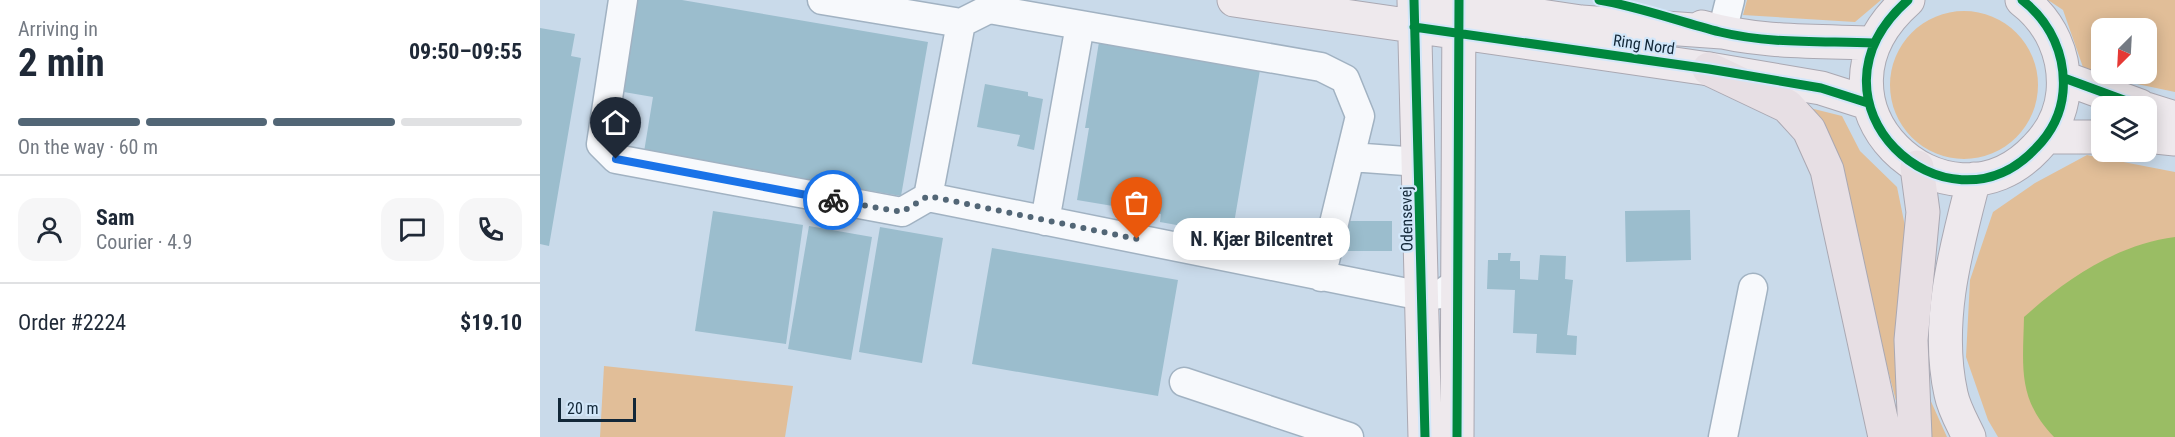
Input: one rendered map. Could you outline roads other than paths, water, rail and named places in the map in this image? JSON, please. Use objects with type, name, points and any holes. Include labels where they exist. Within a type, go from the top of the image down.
[{"type":"highway","points":[[1709,69],[1787,106],[1809,130],[1827,170],[1885,437]]},
{"type":"highway","points":[[1915,437],[1911,340],[1923,212],[1917,167]]},
{"type":"main road","name":"Ring Nord","points":[[1234,0],[1439,12],[1709,69],[1821,88],[1868,103]]},
{"type":"main road","name":"Ring Nord","points":[[1599,0],[1626,4],[1722,32],[1786,40],[1873,43]]},
{"type":"main road","points":[[1908,0],[1888,17],[1873,43],[1866,72],[1868,103],[1878,128],[1895,151],[1917,167],[1944,178],[1974,179],[2002,173],[2026,158],[2046,137],[2062,99],[2064,78],[2059,49],[2045,22],[2022,0]]},
{"type":"main road","points":[[1439,12],[1722,32]]},
{"type":"main road","name":"Odensevej","points":[[1439,12],[1419,162],[1440,291]]},
{"type":"main road","name":"Odensevej","points":[[1425,437],[1440,291],[1439,12]]},
{"type":"main road","points":[[2064,78],[2113,96]]},
{"type":"main road","points":[[2157,112],[2175,118]]},
{"type":"main road","points":[[2046,137],[2091,137]]},
{"type":"main road","points":[[2157,137],[2175,139]]},
{"type":"main road","points":[[1970,437],[1951,396],[1944,339],[1953,261],[1974,179]]},
{"type":"main road","points":[[1440,291],[1456,339],[1457,437]]},
{"type":"lane","points":[[623,0],[601,144],[616,159],[902,212],[928,196],[1321,277],[1440,291]]},
{"type":"lane","points":[[822,0],[962,23],[989,9],[1321,67],[1345,79],[1360,117],[1321,277]]},
{"type":"lane","points":[[1722,32],[1730,0]]},
{"type":"lane","points":[[928,196],[962,23]]},
{"type":"lane","points":[[1045,220],[1080,25]]},
{"type":"lane","points":[[1350,158],[1419,162]]},
{"type":"lane","points":[[1723,437],[1753,288]]},
{"type":"lane","points":[[1184,382],[1349,437]]},
{"type":"place","name":"N. Kjær Bilcentret","points":[[1137,239]]}]
